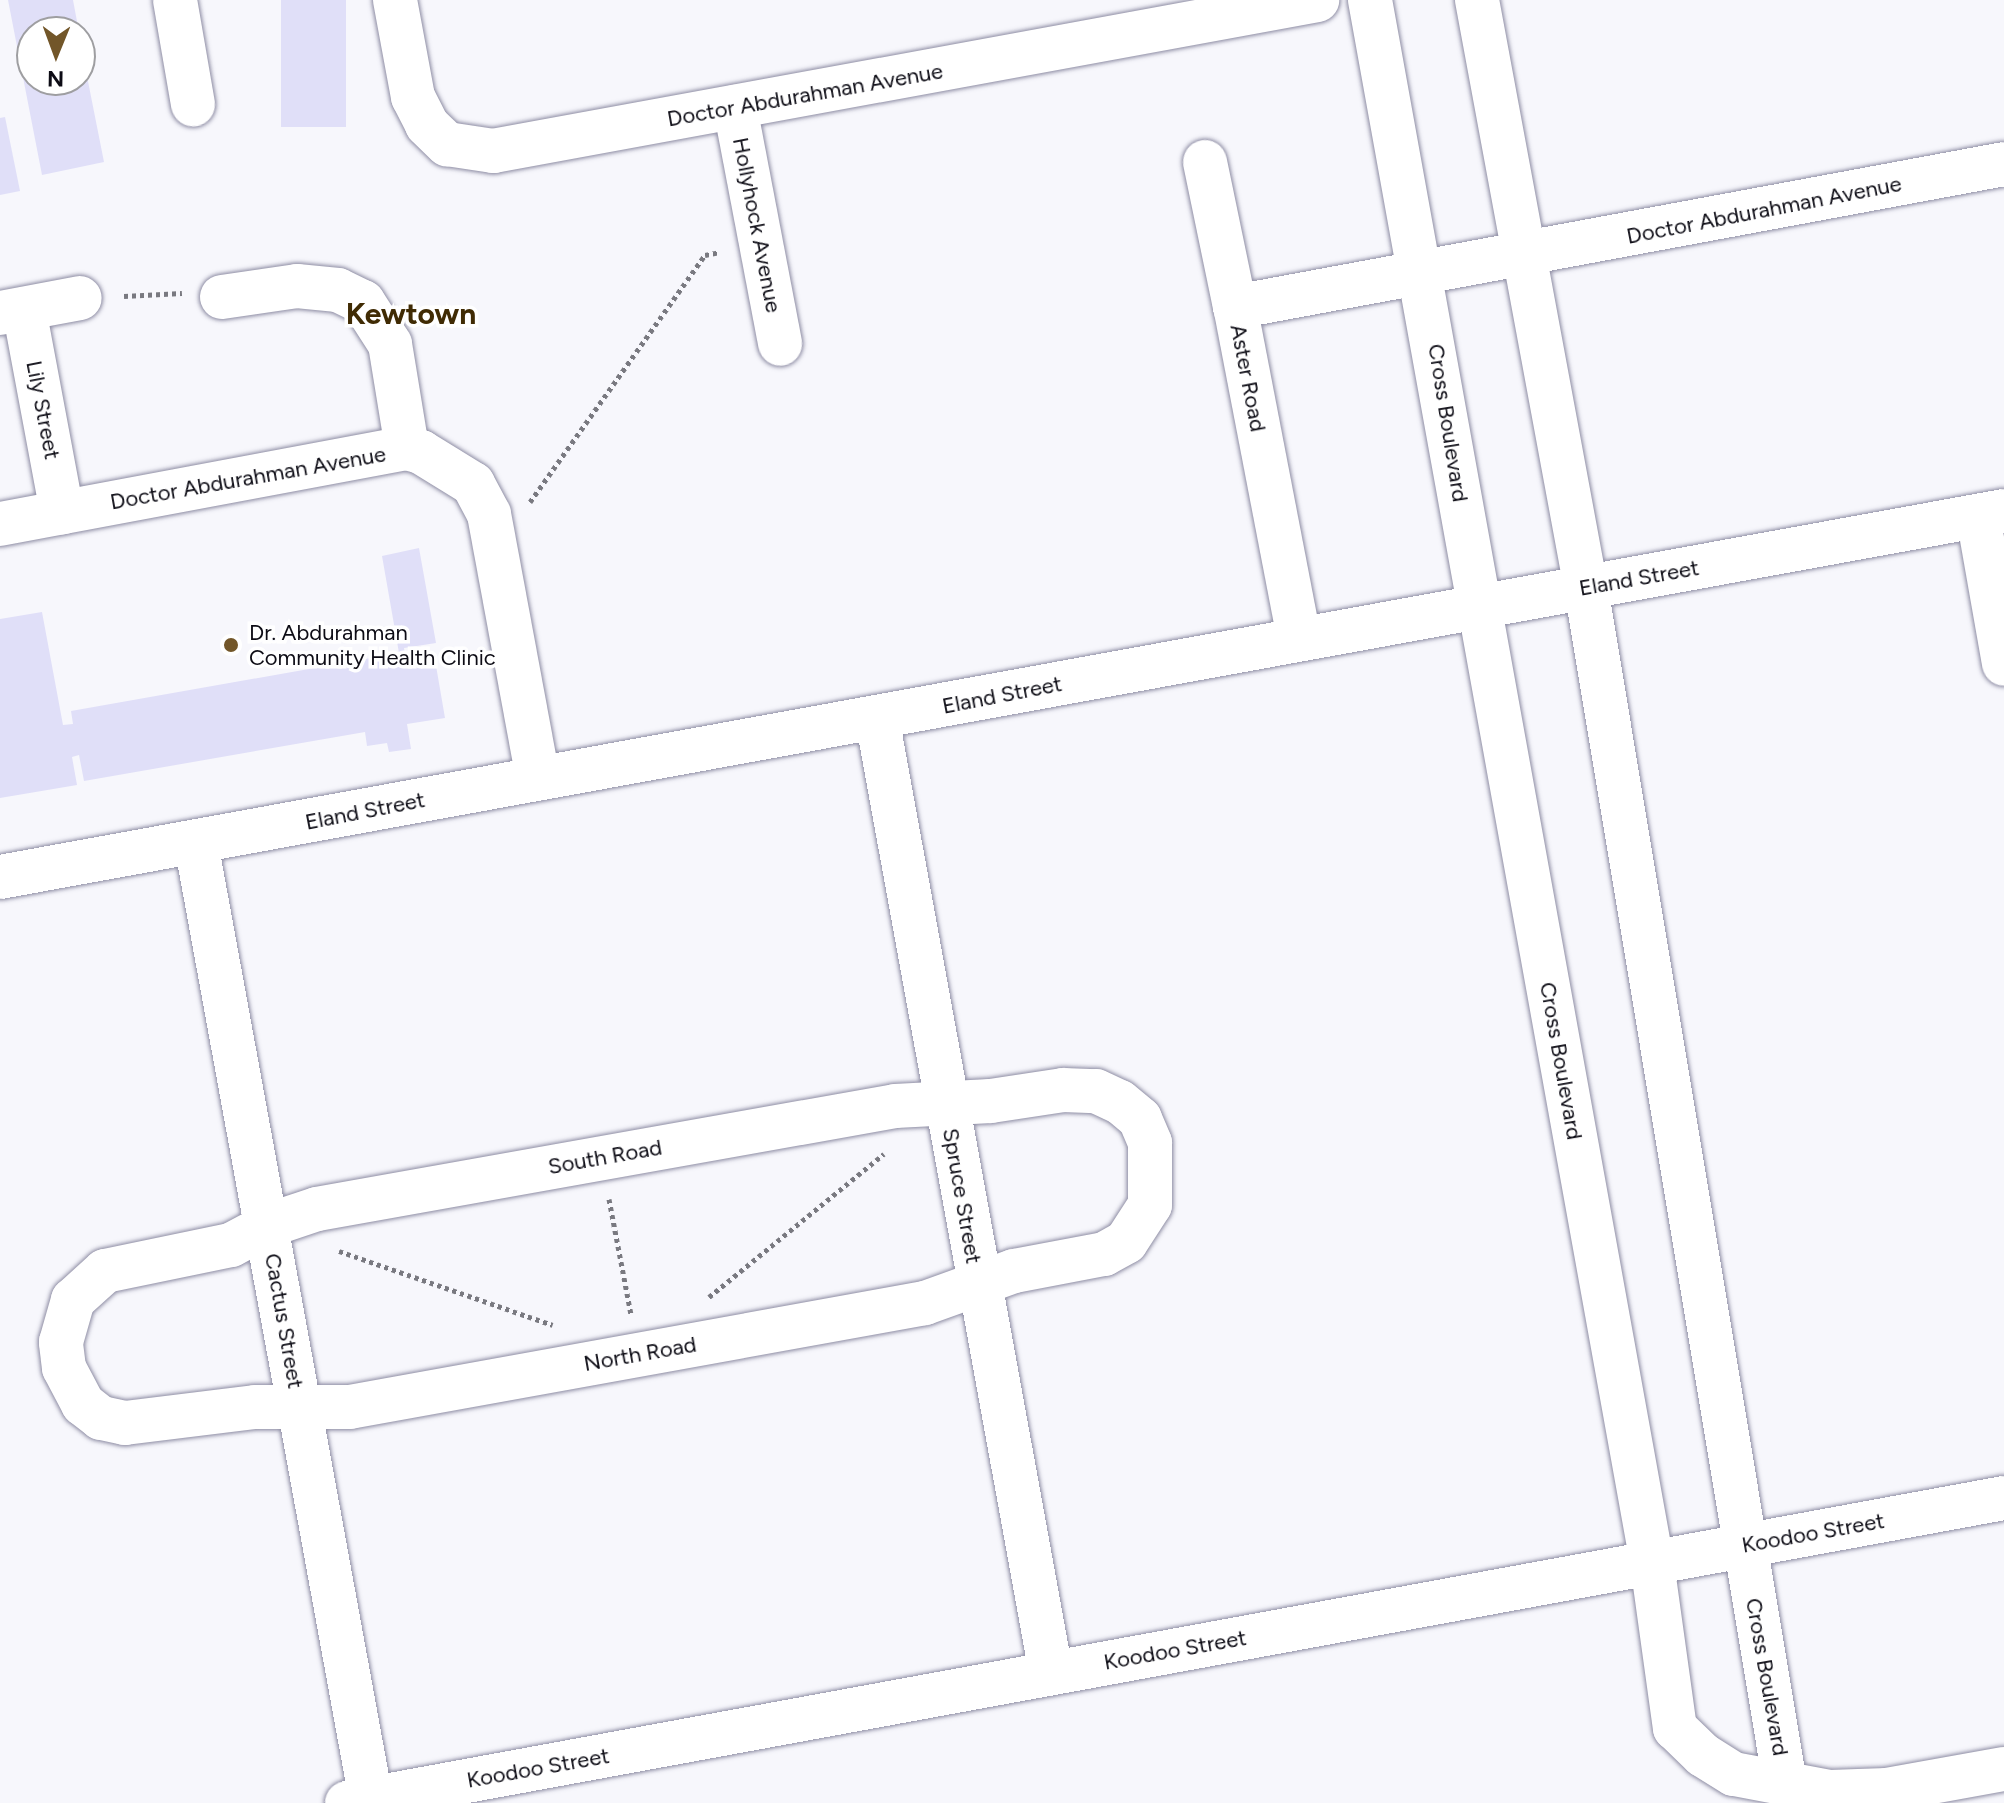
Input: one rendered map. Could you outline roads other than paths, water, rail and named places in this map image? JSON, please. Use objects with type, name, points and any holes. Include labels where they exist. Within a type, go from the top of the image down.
[{"type":"street","points":[[175,0],[193,104]]},
{"type":"street","name":"Doctor Abdurahman Avenue","points":[[395,0],[413,97],[427,125],[447,144],[470,151],[526,148],[1317,0]]},
{"type":"street","name":"Cross Boulevard","points":[[1370,0],[1424,274],[1479,606],[1652,1563],[1675,1728],[1703,1755],[1734,1774],[1785,1784],[1586,588],[1477,0]]},
{"type":"street","name":"Hollyhock Avenue","points":[[735,107],[780,344]]},
{"type":"street","points":[[1205,162],[1235,307]]},
{"type":"street","name":"Doctor Abdurahman Avenue","points":[[1424,274],[2004,164]]},
{"type":"street","name":"Aster Road","points":[[1299,638],[1235,307],[1424,274]]},
{"type":"street","points":[[222,297],[297,286],[338,290],[363,302],[390,344],[407,448]]},
{"type":"street","name":"Lily Street","points":[[62,512],[12,311],[80,298]]},
{"type":"street","name":"Doctor Abdurahman Avenue","points":[[0,524],[407,448],[445,464],[473,484],[489,514],[538,778]]},
{"type":"street","points":[[1991,513],[2004,664]]},
{"type":"street","name":"Eland Street","points":[[0,877],[1991,513]]},
{"type":"street","name":"Spruce Street","points":[[877,718],[977,1285],[1051,1673]]},
{"type":"street","name":"Cactus Street","points":[[196,843],[300,1408],[359,1801]]},
{"type":"street","name":"South Road","points":[[300,1408],[255,1407],[125,1423],[101,1418],[83,1404],[64,1368],[61,1342],[70,1309],[105,1271],[231,1245],[266,1226],[317,1209],[601,1158],[895,1106],[1096,1091],[1140,1119],[1150,1143],[1150,1205],[1126,1242],[1104,1254],[1014,1271],[977,1285]]},
{"type":"street","name":"North Road","points":[[300,1408],[350,1407],[639,1355],[925,1303],[977,1285]]},
{"type":"street","name":"Koodoo Street","points":[[359,1801],[2004,1498]]},
{"type":"street","points":[[1785,1784],[1830,1792],[1887,1790],[2004,1769]]},
{"type":"place","name":"Dr. Abdurahman Community Health Clinic","points":[[231,645]]},
{"type":"district","name":"Kewtown","points":[[411,314]]}]
